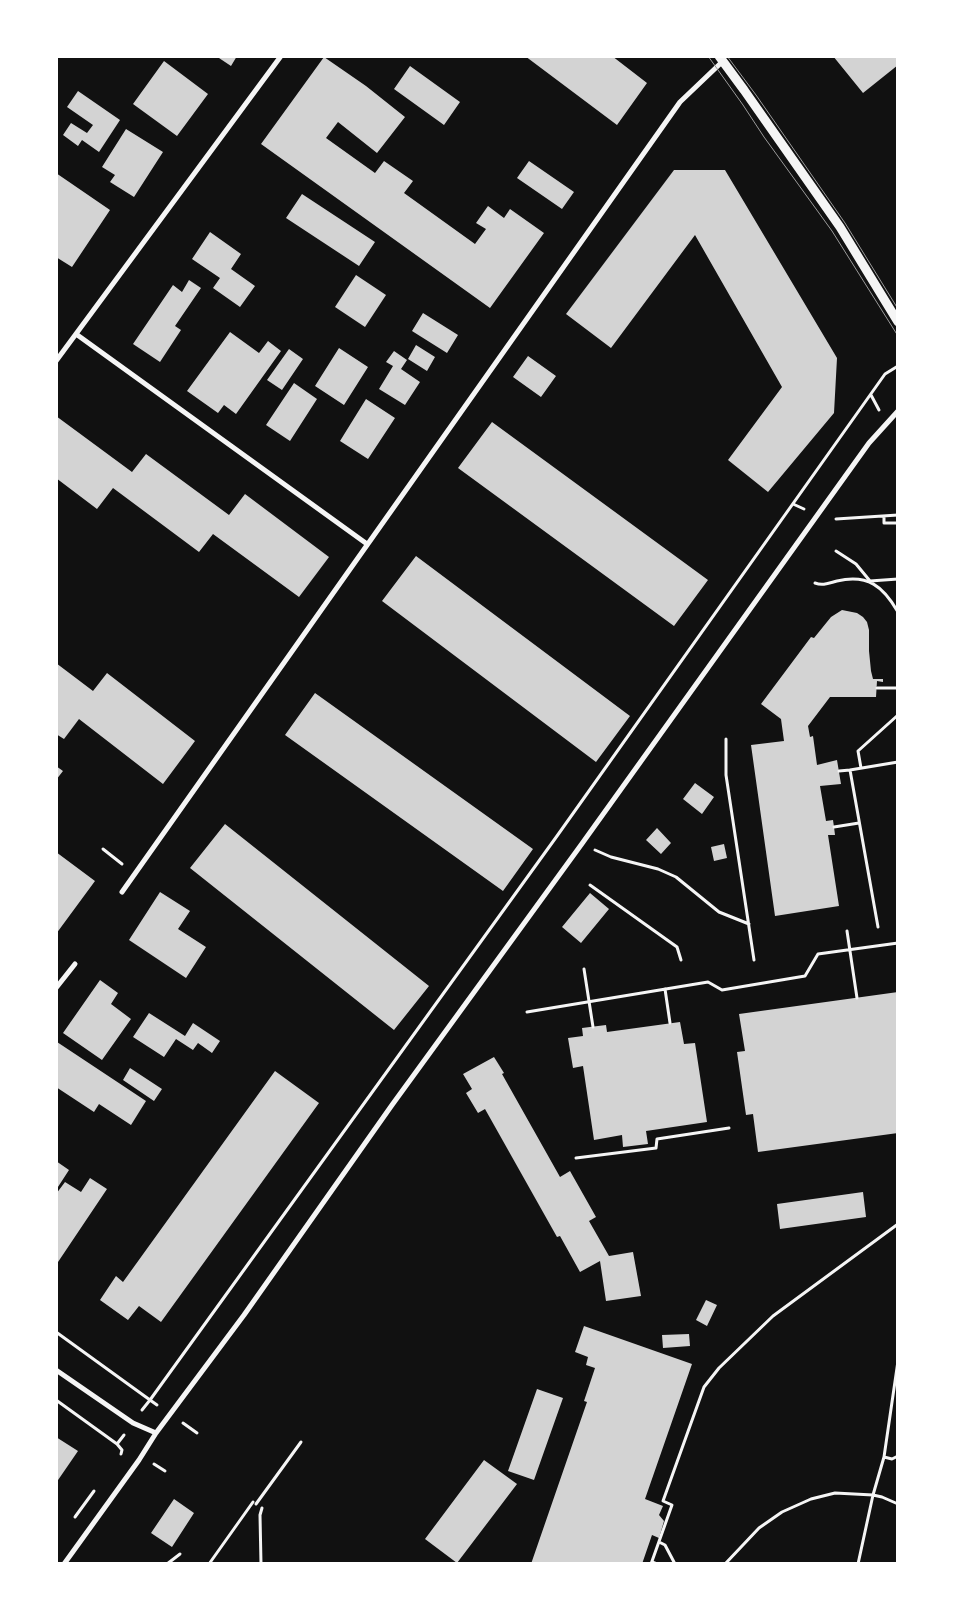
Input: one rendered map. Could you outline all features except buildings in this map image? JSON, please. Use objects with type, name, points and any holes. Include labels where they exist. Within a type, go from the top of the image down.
[{"type":"street","points":[[56,361],[281,56]]},
{"type":"street","points":[[122,892],[680,102],[721,59],[840,226],[898,322]]},
{"type":"street","points":[[76,334],[367,544]]},
{"type":"street","points":[[64,1564],[139,1460],[156,1433],[244,1314],[386,1113],[581,846],[869,443],[898,412]]},
{"type":"street","points":[[56,988],[75,964]]},
{"type":"street","points":[[56,1370],[133,1423],[156,1433]]},
{"type":"path","points":[[197,1433],[150,1400],[563,828],[885,374],[898,366]]},
{"type":"path","points":[[793,504],[829,519],[898,515]]},
{"type":"path","points":[[884,516],[884,523],[898,523]]},
{"type":"path","points":[[836,551],[856,564],[870,581],[886,594],[898,612]]},
{"type":"path","points":[[814,583],[822,585],[848,580],[898,579]]},
{"type":"path","points":[[877,688],[898,688]]},
{"type":"path","points":[[861,768],[858,751],[898,716]]},
{"type":"path","points":[[726,739],[726,775],[754,960]]},
{"type":"path","points":[[839,771],[898,762]]},
{"type":"path","points":[[850,770],[878,926]]},
{"type":"path","points":[[834,827],[859,823]]},
{"type":"path","points":[[103,849],[135,874]]},
{"type":"path","points":[[611,857],[658,869],[676,877],[719,912],[749,924]]},
{"type":"path","points":[[590,885],[677,947],[681,960]]},
{"type":"path","points":[[847,931],[857,998]]},
{"type":"path","points":[[527,1012],[708,982],[722,990],[805,976],[818,954],[898,943]]},
{"type":"path","points":[[584,969],[592,1027]]},
{"type":"path","points":[[666,990],[670,1023]]},
{"type":"path","points":[[576,1158],[656,1148],[657,1139],[729,1128]]},
{"type":"path","points":[[657,1564],[651,1563],[672,1504],[663,1501],[704,1387],[719,1368],[773,1316],[898,1224]]},
{"type":"path","points":[[858,1564],[884,1457],[898,1361]]},
{"type":"path","points":[[56,1400],[117,1444]]},
{"type":"path","points":[[216,1564],[210,1562],[301,1442]]},
{"type":"path","points":[[884,1457],[892,1459],[898,1456]]},
{"type":"path","points":[[724,1564],[759,1528],[782,1512],[812,1499],[835,1493],[874,1495],[898,1504]]},
{"type":"path","points":[[262,1508],[260,1515],[262,1564]]},
{"type":"path","points":[[659,1542],[664,1545],[676,1564]]},
{"type":"path","points":[[166,1564],[180,1554]]},
{"type":"tram line","points":[[708,56],[832,231],[898,336]]},
{"type":"tram line","points":[[727,56],[845,223],[898,309]]}]
